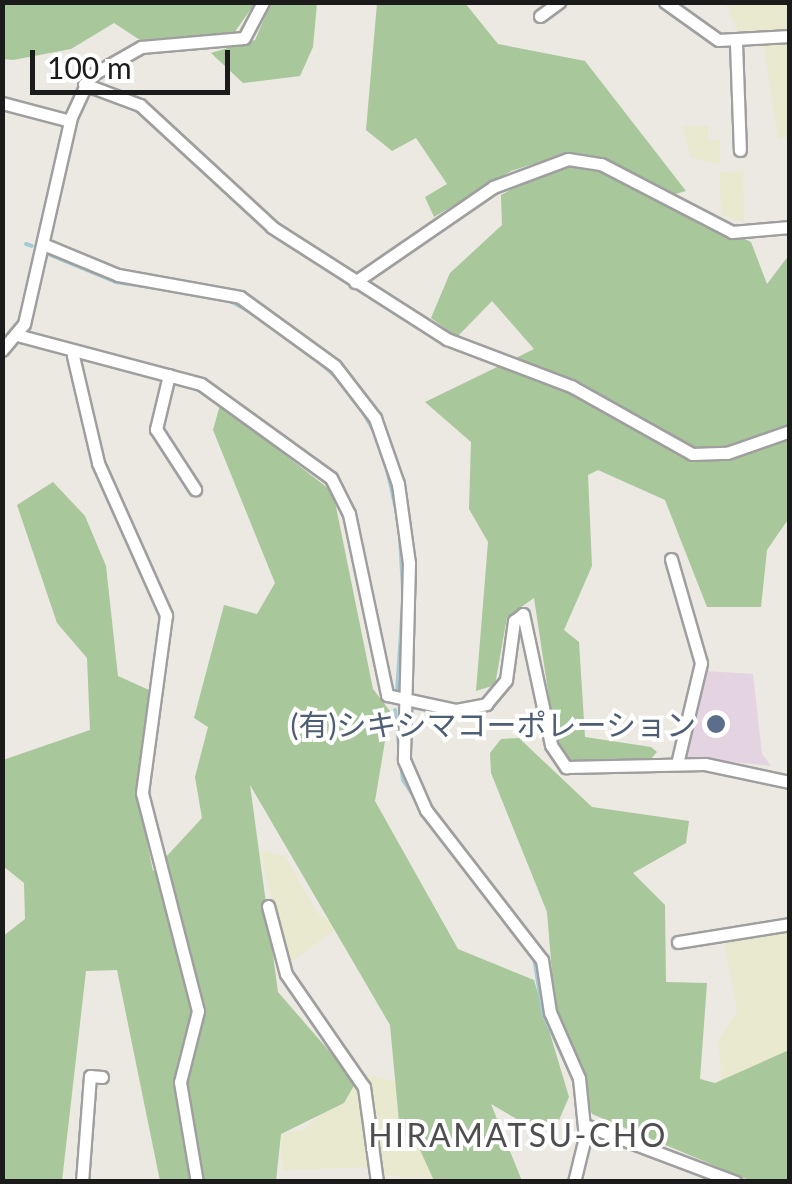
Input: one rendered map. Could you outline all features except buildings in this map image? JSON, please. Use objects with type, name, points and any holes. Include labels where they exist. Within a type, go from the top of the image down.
[{"type":"street","points":[[2,350],[17,336],[43,244],[70,121],[84,84],[127,51],[244,38],[263,2]]},
{"type":"street","points":[[540,16],[559,2]]},
{"type":"street","points":[[666,2],[705,34],[736,43],[790,36]]},
{"type":"street","points":[[736,43],[740,150]]},
{"type":"street","points":[[84,84],[140,105],[272,228],[447,339],[571,386],[675,448],[728,454],[790,432]]},
{"type":"street","points":[[2,103],[70,121]]},
{"type":"street","points":[[355,282],[493,187],[568,159],[601,164],[732,232],[790,228]]},
{"type":"street","points":[[43,244],[118,275],[240,297],[350,382],[384,437],[403,510],[404,760],[417,794],[537,947],[550,1012],[580,1078],[585,1125],[574,1182]]},
{"type":"street","points":[[17,336],[73,356],[169,374],[210,390],[339,489],[380,686],[403,703],[486,704],[506,680],[514,620],[523,614],[559,761],[584,770],[677,764],[790,782]]},
{"type":"street","points":[[73,356],[98,464],[166,615],[142,793],[198,1011],[180,1082],[197,1182]]},
{"type":"street","points":[[169,374],[156,428],[196,488]]},
{"type":"street","points":[[671,559],[701,663],[677,764]]},
{"type":"street","points":[[268,906],[286,974],[364,1087],[377,1182]]},
{"type":"street","points":[[678,942],[790,924]]},
{"type":"street","points":[[82,1182],[90,1076],[102,1076]]},
{"type":"street","points":[[585,1125],[736,1182]]},
{"type":"shaded area","points":[[705,671],[753,674],[762,754],[771,766],[680,756]]},
{"type":"green space","points":[[3,3],[255,3],[234,33],[140,40],[114,23],[71,49],[13,60],[3,59]]},
{"type":"green space","points":[[271,3],[317,3],[313,47],[300,76],[243,83],[211,53],[255,40]]},
{"type":"green space","points":[[377,3],[465,3],[498,44],[585,61],[686,191],[672,195],[603,158],[568,153],[511,171],[434,217],[425,197],[447,184],[416,138],[392,151],[366,130]]},
{"type":"green space","points":[[725,3],[789,3],[789,30],[741,38]]},
{"type":"green space","points":[[789,42],[789,137],[778,138],[764,46]]},
{"type":"green space","points":[[683,126],[708,126],[708,140],[720,140],[720,164],[691,158]]},
{"type":"green space","points":[[553,167],[599,169],[751,242],[767,284],[789,255],[789,518],[767,550],[761,607],[707,607],[665,500],[598,470],[588,475],[592,566],[564,630],[579,642],[585,737],[651,747],[657,752],[650,760],[569,762],[556,744],[534,598],[507,617],[495,685],[476,691],[488,542],[469,509],[471,442],[425,402],[534,349],[492,301],[457,337],[431,318],[450,273],[502,225],[501,195]]},
{"type":"green space","points":[[743,171],[744,222],[721,215],[720,172]]},
{"type":"green space","points":[[220,405],[333,492],[373,689],[390,711],[375,801],[458,949],[534,980],[569,1097],[559,1120],[534,1129],[491,1104],[522,1181],[434,1181],[417,1143],[400,1133],[390,1025],[250,785],[278,992],[356,1082],[344,1103],[281,1134],[276,1181],[160,1181],[117,970],[86,971],[62,1181],[3,1181],[2,937],[25,919],[24,883],[3,866],[3,760],[90,730],[87,658],[57,623],[17,505],[53,482],[85,516],[106,566],[118,676],[149,690],[137,793],[153,871],[202,818],[195,777],[208,727],[194,718],[224,605],[257,614],[275,583],[213,430]]},
{"type":"green space","points":[[519,738],[592,807],[689,821],[686,843],[633,873],[665,905],[666,982],[707,983],[700,1079],[715,1083],[789,1050],[789,1181],[751,1181],[592,1114],[555,1010],[547,912],[491,773],[490,753],[501,739]]},
{"type":"green space","points":[[260,851],[285,856],[318,914],[339,927],[288,964]]},
{"type":"green space","points":[[789,929],[789,1050],[722,1080],[718,1042],[737,1011],[724,940]]},
{"type":"green space","points":[[363,1074],[395,1081],[400,1133],[417,1143],[434,1179],[381,1175]]},
{"type":"green space","points":[[356,1082],[371,1167],[283,1170],[280,1134],[304,1130]]},
{"type":"waterway","points":[[26,244],[32,246]]},
{"type":"waterway","points":[[48,254],[116,282],[170,290]]},
{"type":"waterway","points":[[228,300],[251,312]]},
{"type":"waterway","points":[[315,358],[338,379]]},
{"type":"waterway","points":[[362,410],[374,432]]},
{"type":"waterway","points":[[387,469],[396,509]]},
{"type":"waterway","points":[[400,538],[403,588]]},
{"type":"waterway","points":[[397,693],[402,618]]},
{"type":"waterway","points":[[395,710],[403,780],[451,852]]},
{"type":"waterway","points":[[534,957],[543,1014],[574,1080]]},
{"type":"waterway","points":[[581,1177],[590,1138]]},
{"type":"place","name":"(有)シキシマコーポレーション","points":[[716,724]]},
{"type":"district","name":"HIRAMATSU-CHO","points":[[518,1135]]}]
